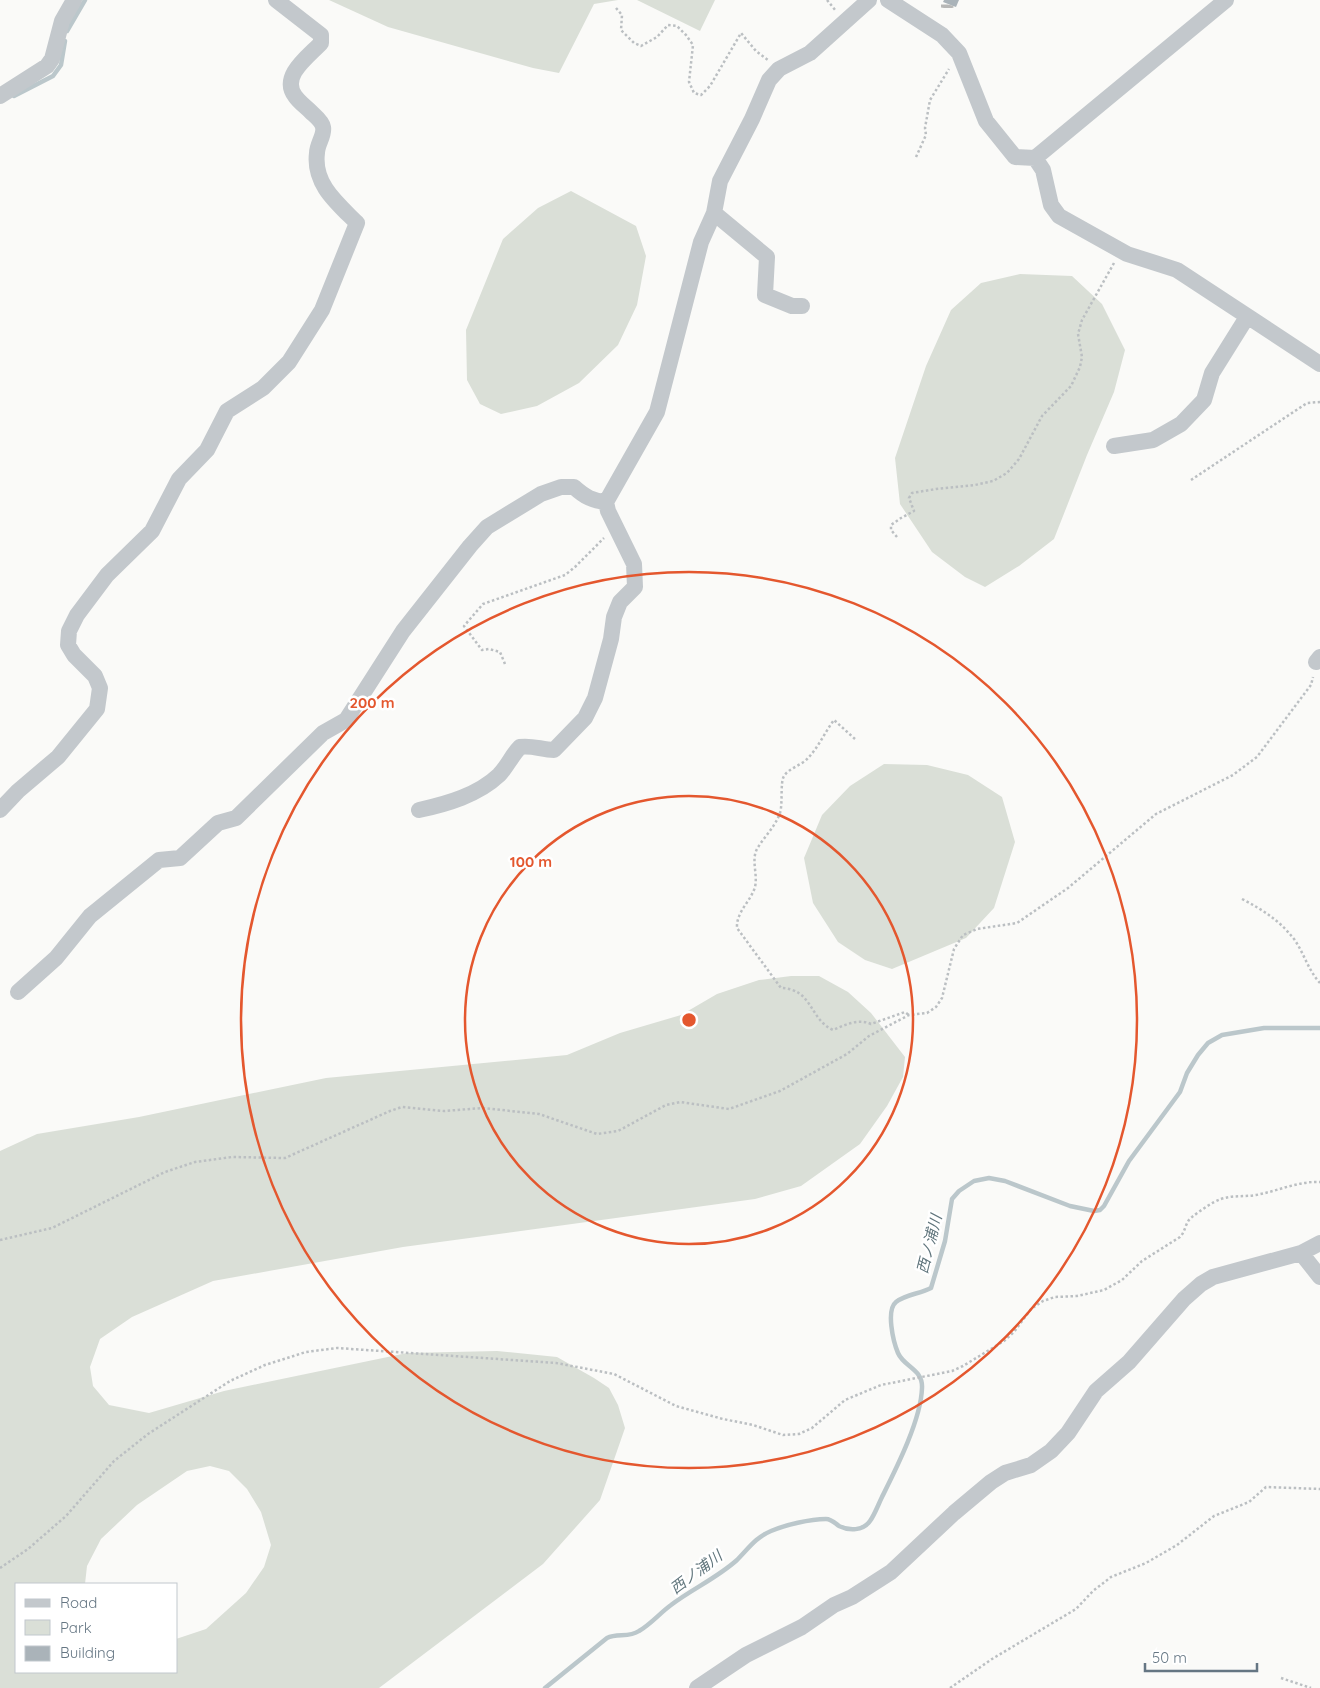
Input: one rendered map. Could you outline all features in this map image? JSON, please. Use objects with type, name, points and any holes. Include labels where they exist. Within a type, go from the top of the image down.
[{"type":"street","points":[[0,96],[41,71],[52,59],[62,21],[74,0]]},
{"type":"street","points":[[0,810],[18,791],[58,757],[96,709],[100,688],[95,676],[74,655],[68,646],[69,631],[77,615],[106,575],[152,531],[179,479],[207,450],[227,411],[262,388],[288,362],[322,310],[357,223],[324,189],[318,173],[316,152],[323,133],[323,126],[294,95],[290,82],[295,70],[321,43],[321,34],[276,0]]},
{"type":"street","points":[[419,810],[438,806],[466,796],[486,784],[499,775],[520,747],[529,745],[545,750],[554,750],[585,718],[595,698],[611,638],[614,616],[620,602],[636,587],[634,564],[608,511],[606,502],[657,412],[701,242],[714,214],[720,181],[752,119],[769,80],[779,69],[810,53],[869,0]]},
{"type":"street","points":[[888,0],[942,35],[958,53],[986,121],[1015,157],[1035,158],[1226,0]]},
{"type":"street","points":[[1035,158],[1043,170],[1051,205],[1059,216],[1127,254],[1177,270],[1320,364]]},
{"type":"street","points":[[714,214],[767,257],[765,295],[792,306],[802,306]]},
{"type":"street","points":[[1114,446],[1152,440],[1181,424],[1204,400],[1212,373],[1247,317]]},
{"type":"street","points":[[18,992],[56,958],[90,916],[159,860],[180,858],[218,823],[236,818],[323,733],[346,720],[403,631],[470,546],[487,528],[542,494],[561,487],[574,487],[594,501],[606,502]]},
{"type":"street","points":[[697,1688],[746,1655],[802,1627],[834,1605],[852,1597],[891,1572],[954,1513],[991,1482],[1005,1473],[1031,1465],[1051,1451],[1068,1433],[1096,1391],[1129,1362],[1184,1299],[1201,1284],[1213,1277],[1301,1253],[1320,1244]]},
{"type":"street","points":[[1301,1253],[1320,1277]]},
{"type":"path","points":[[616,8],[622,15],[621,30],[634,43],[641,46],[657,37],[668,25],[676,26],[686,35],[693,46],[689,82],[694,94],[701,95],[710,86],[742,33],[756,50],[779,69]]},
{"type":"path","points":[[916,158],[926,135],[925,128],[930,100],[958,53]]},
{"type":"path","points":[[897,536],[891,530],[891,525],[914,511],[909,498],[912,493],[993,481],[1007,473],[1019,459],[1042,416],[1071,386],[1080,367],[1082,357],[1078,334],[1082,320],[1116,259],[1109,249],[1110,244]]},
{"type":"path","points":[[1191,480],[1307,403],[1320,402]]},
{"type":"path","points":[[505,664],[500,652],[489,649],[482,650],[464,626],[483,604],[565,575],[616,527]]},
{"type":"path","points":[[0,1240],[52,1228],[173,1169],[195,1162],[232,1157],[285,1158],[402,1107],[444,1111],[483,1108],[539,1114],[597,1134],[618,1131],[666,1105],[680,1102],[729,1109],[780,1091],[847,1054],[868,1036],[910,1015],[927,1013],[936,1007],[942,998],[954,949],[962,935],[977,929],[1017,923],[1068,888],[1156,814],[1233,775],[1257,758],[1311,685],[1318,660]]},
{"type":"path","points":[[855,739],[834,720],[810,756],[785,774],[782,780],[783,796],[780,812],[770,833],[755,856],[755,888],[736,920],[737,928],[781,988],[792,988],[800,992],[826,1027],[833,1030],[849,1023],[864,1021],[871,1024],[905,1012],[910,1015]]},
{"type":"path","points":[[1242,899],[1268,913],[1294,940],[1314,976],[1320,983]]},
{"type":"path","points":[[0,1568],[28,1549],[66,1516],[114,1461],[148,1434],[230,1382],[265,1365],[306,1352],[337,1348],[566,1365],[614,1374],[676,1406],[753,1425],[783,1435],[798,1434],[812,1428],[845,1400],[881,1385],[952,1371],[1004,1341],[1014,1332],[1031,1309],[1043,1301],[1055,1297],[1077,1296],[1104,1290],[1122,1280],[1142,1261],[1180,1237],[1191,1218],[1220,1200],[1232,1196],[1255,1195],[1308,1182],[1320,1182]]},
{"type":"path","points":[[950,1688],[992,1659],[1076,1609],[1093,1591],[1111,1577],[1146,1563],[1177,1545],[1214,1516],[1249,1502],[1266,1487],[1320,1489]]},
{"type":"path","points":[[1281,1678],[1310,1688]]},
{"type":"green space","points":[[329,0],[618,0],[594,4],[559,73],[533,68],[388,27]]},
{"type":"green space","points":[[637,0],[715,0],[700,31]]},
{"type":"green space","points":[[571,191],[636,226],[646,256],[637,305],[618,345],[579,383],[537,406],[501,414],[480,404],[467,380],[466,330],[503,239],[538,208]]},
{"type":"green space","points":[[1020,274],[1072,276],[1102,304],[1125,350],[1114,392],[1054,539],[1019,566],[985,587],[965,577],[932,552],[900,504],[895,458],[926,366],[951,310],[981,283]]},
{"type":"green space","points":[[884,764],[927,765],[968,775],[1002,797],[1015,842],[994,908],[966,938],[892,969],[865,960],[838,942],[813,903],[804,858],[822,815],[850,786]]},
{"type":"green space","points":[[791,976],[819,976],[848,992],[871,1013],[905,1057],[903,1077],[887,1106],[860,1144],[801,1186],[755,1199],[403,1247],[213,1281],[132,1317],[100,1339],[90,1367],[93,1386],[109,1405],[149,1413],[224,1391],[407,1353],[497,1351],[557,1357],[609,1388],[618,1405],[625,1428],[600,1500],[543,1564],[379,1688],[0,1688],[0,1151],[37,1134],[139,1117],[326,1078],[567,1055],[620,1033],[681,1015],[717,994],[759,980]],"holes":[[[210,1466],[229,1471],[247,1489],[261,1512],[271,1545],[264,1567],[246,1593],[206,1629],[178,1638],[178,1673],[15,1673],[15,1583],[85,1583],[87,1566],[101,1539],[137,1505],[187,1471]]]},
{"type":"building","points":[[944,0],[959,0],[956,7],[943,2]]},
{"type":"waterway","points":[[67,31],[85,0]]},
{"type":"waterway","points":[[14,96],[53,76],[61,65],[65,41]]},
{"type":"waterway","name":"西ノ浦川","points":[[545,1688],[607,1638],[635,1633],[643,1628],[679,1599],[713,1578],[737,1560],[757,1540],[771,1531],[813,1520],[828,1519],[847,1529],[864,1527],[870,1521],[907,1444],[921,1401],[922,1382],[920,1376],[904,1362],[898,1353],[894,1341],[891,1312],[893,1306],[900,1299],[931,1288],[945,1241],[952,1199],[959,1191],[974,1181],[989,1178],[1005,1181],[1070,1206],[1094,1211],[1100,1210],[1129,1161],[1180,1092],[1187,1073],[1208,1043],[1222,1035],[1264,1028],[1320,1028]]}]
